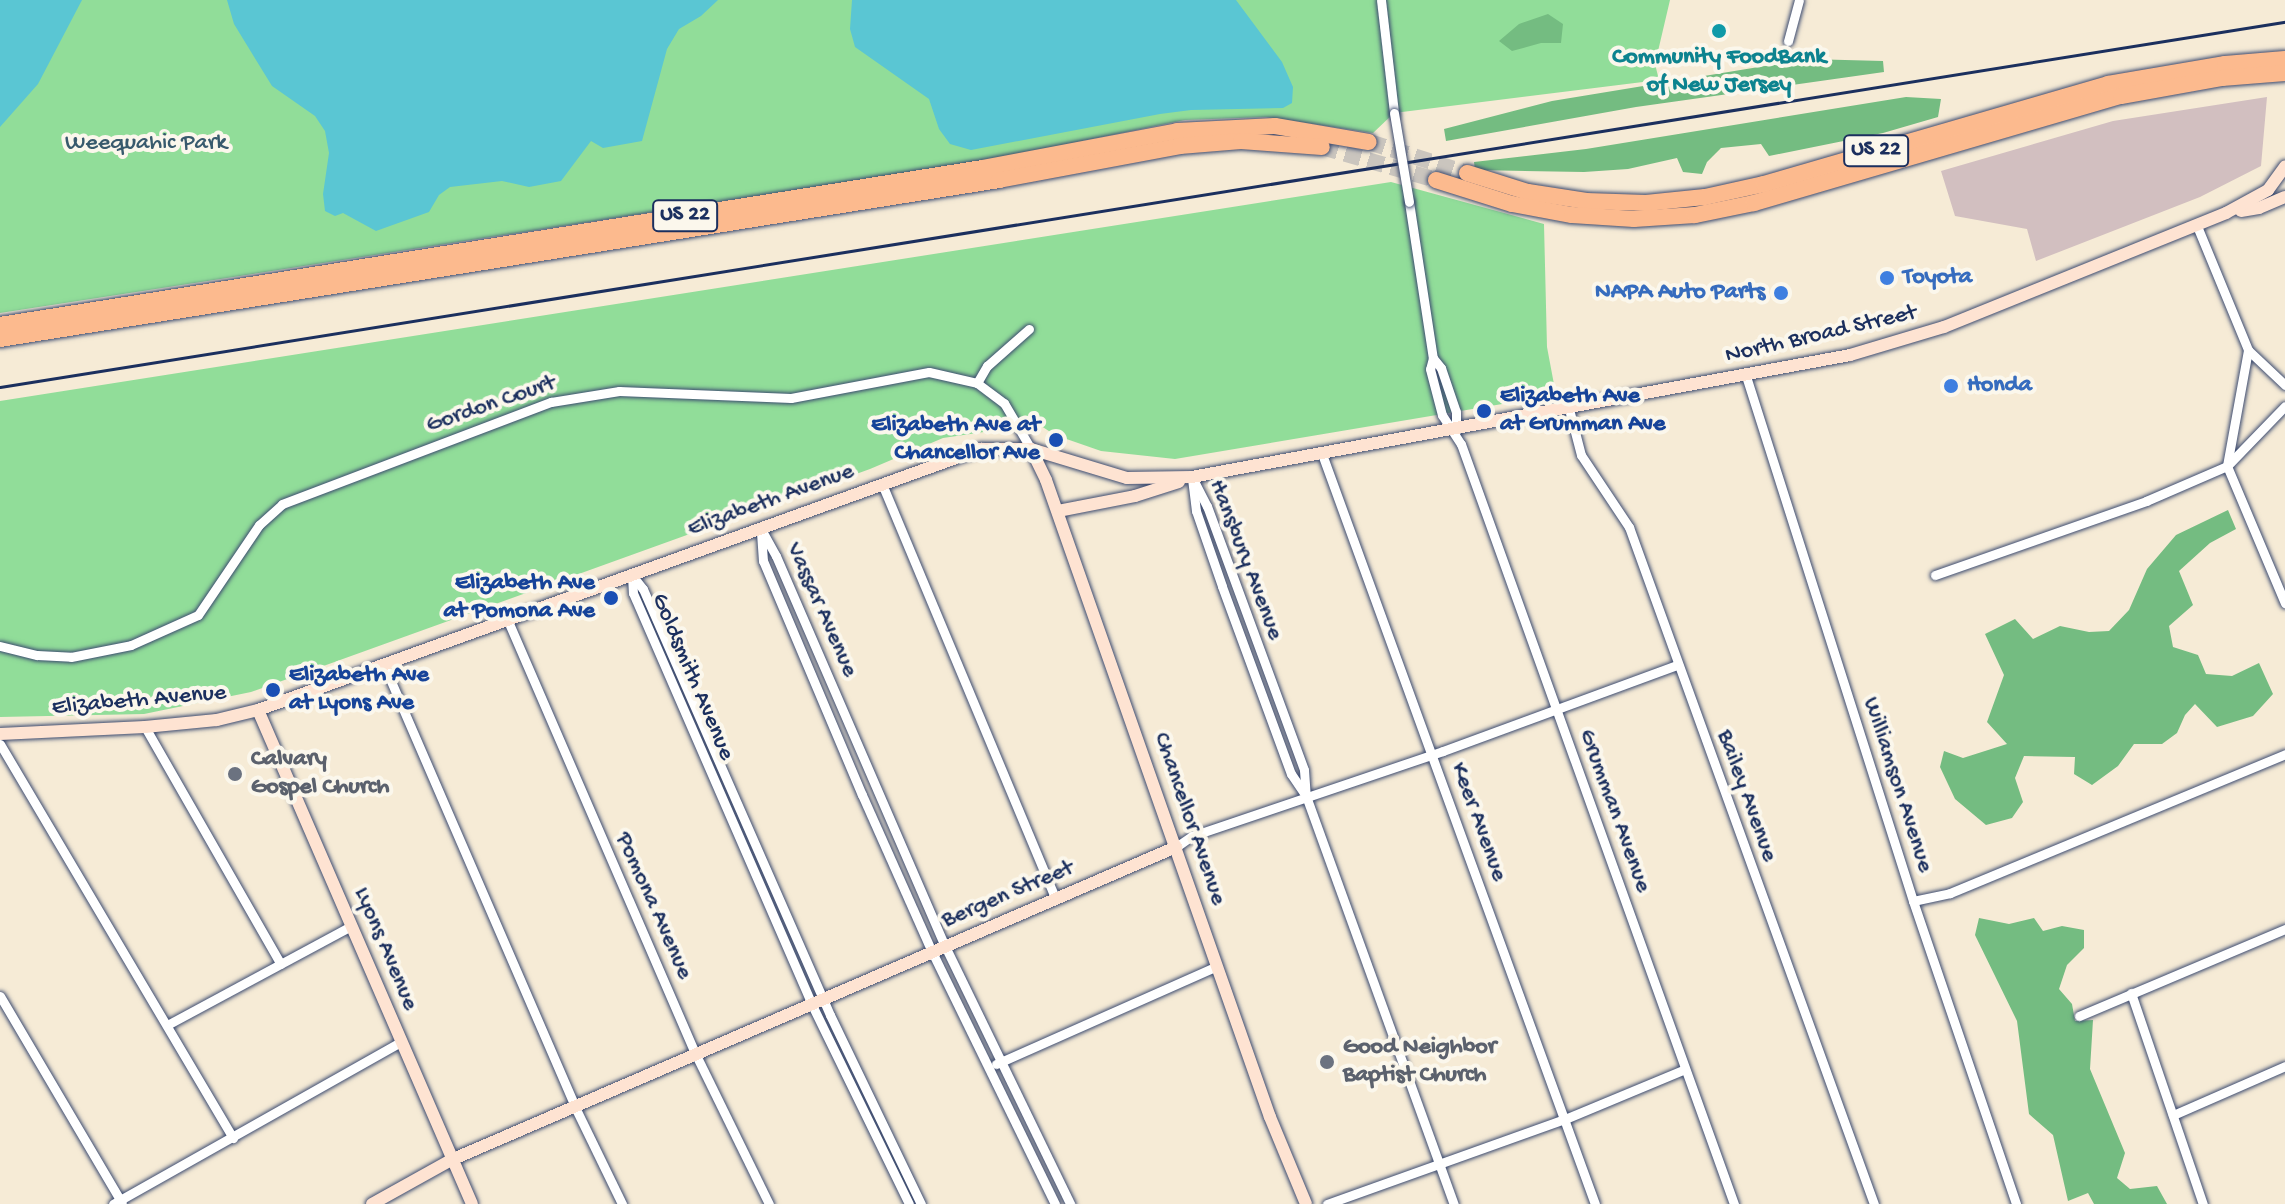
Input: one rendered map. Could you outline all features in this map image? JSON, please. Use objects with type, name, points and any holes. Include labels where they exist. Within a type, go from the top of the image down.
[{"type":"highway","name":"US 22","points":[[1467,173],[1528,192],[1586,201],[1646,203],[1705,197],[1764,184],[2108,84],[2225,64],[2285,59]]},
{"type":"highway","name":"US 22","points":[[1436,180],[1512,204],[1572,215],[1634,219],[1695,215],[1765,200],[2121,96],[2222,78],[2285,73]]},
{"type":"highway","name":"US 22","points":[[0,325],[992,167],[1177,131],[1275,126],[1369,142]]},
{"type":"highway","name":"US 22","points":[[0,339],[999,180],[1180,146],[1241,141],[1322,147]]},
{"type":"main road","name":"North Broad Street","points":[[1569,409],[1850,355],[1926,334],[2226,213],[2268,190],[2285,167]]},
{"type":"main road","points":[[2226,213],[2259,208],[2285,197]]},
{"type":"main road","name":"Elizabeth Avenue","points":[[0,734],[145,727],[217,720],[258,710],[981,449],[1031,449],[1127,478],[1192,477],[1569,409]]},
{"type":"main road","name":"Chancellor Avenue","points":[[1031,449],[1058,511],[1270,1117],[1306,1204]]},
{"type":"main road","points":[[1058,511],[1135,496],[1192,477]]},
{"type":"main road","name":"Lyons Avenue","points":[[258,710],[472,1204]]},
{"type":"main road","name":"Bergen Street","points":[[372,1204],[451,1160],[1176,847]]},
{"type":"street","name":"Grumman Avenue","points":[[1381,0],[1394,113],[1433,358],[1441,368],[1456,412],[1456,431],[1734,1204]]},
{"type":"street","points":[[1788,41],[1799,0]]},
{"type":"street","points":[[2197,226],[2248,350],[2285,385]]},
{"type":"street","points":[[977,383],[987,366],[1029,329]]},
{"type":"street","points":[[2248,350],[2227,466],[2285,603]]},
{"type":"street","name":"Gordon Court","points":[[0,646],[37,655],[71,657],[131,645],[198,615],[259,525],[282,504],[551,402],[619,391],[791,398],[929,372],[977,383],[1004,403],[1031,449]]},
{"type":"street","name":"Williamson Avenue","points":[[1746,376],[1913,901],[2016,1204]]},
{"type":"street","points":[[1935,575],[2146,501],[2227,466],[2285,406]]},
{"type":"street","name":"Bailey Avenue","points":[[1569,409],[1581,455],[1629,527],[1874,1204]]},
{"type":"street","name":"Keer Avenue","points":[[1322,454],[1595,1204]]},
{"type":"street","name":"Hansbury Avenue","points":[[1192,477],[1207,506],[1304,770],[1306,796]]},
{"type":"street","name":"Hansbury Avenue","points":[[1192,477],[1196,511],[1222,586],[1291,774],[1306,796],[1454,1204]]},
{"type":"street","points":[[882,484],[1056,899]]},
{"type":"street","name":"Vassar Avenue","points":[[761,529],[776,556],[945,946],[999,1063],[1070,1204]]},
{"type":"street","name":"Vassar Avenue","points":[[761,529],[763,561],[932,952],[1055,1204]]},
{"type":"street","name":"Goldsmith Avenue","points":[[632,575],[643,589],[778,898],[855,1094],[921,1204]]},
{"type":"street","name":"Goldsmith Avenue","points":[[632,575],[633,593],[768,902],[865,1089],[901,1175],[909,1204]]},
{"type":"street","points":[[1222,586],[1236,582]]},
{"type":"street","name":"Pomona Avenue","points":[[508,621],[696,1055],[769,1204]]},
{"type":"street","points":[[384,665],[575,1107],[622,1204]]},
{"type":"street","name":"Bergen Street","points":[[1176,847],[1192,836],[1432,754],[1677,665]]},
{"type":"street","points":[[679,699],[690,695]]},
{"type":"street","points":[[1266,703],[1278,699]]},
{"type":"street","points":[[145,727],[281,964]]},
{"type":"street","points":[[0,744],[169,1024],[233,1138]]},
{"type":"street","points":[[1913,901],[1950,893],[2285,754]]},
{"type":"street","points":[[723,799],[733,794]]},
{"type":"street","points":[[768,902],[778,898]]},
{"type":"street","points":[[169,1024],[351,926]]},
{"type":"street","points":[[2079,1016],[2285,929]]},
{"type":"street","points":[[989,1067],[1217,966]]},
{"type":"street","points":[[2131,993],[2203,1204]]},
{"type":"street","points":[[0,996],[119,1203],[401,1042]]},
{"type":"street","points":[[2173,1115],[2285,1066]]},
{"type":"street","points":[[1327,1204],[1565,1119],[1685,1069]]},
{"type":"street","points":[[855,1094],[865,1089]]},
{"type":"street","points":[[1045,1181],[1056,1176]]},
{"type":"shaded area","points":[[2267,97],[2261,166],[2200,197],[2036,261],[2027,229],[1955,216],[1941,171],[2113,121]]},
{"type":"green space","name":"Weequahic Park","points":[[0,0],[1670,0],[1655,64],[1659,80],[1394,113],[1373,133],[1266,117],[1185,120],[989,160],[0,313]]},
{"type":"green space","points":[[1548,14],[1563,24],[1561,43],[1541,43],[1512,51],[1499,41],[1519,24]]},
{"type":"green space","points":[[1807,59],[1883,61],[1884,72],[1636,107],[1446,141],[1444,129],[1552,101]]},
{"type":"green space","points":[[1906,97],[1941,99],[1938,117],[1883,133],[1769,156],[1761,144],[1721,148],[1707,162],[1702,174],[1683,172],[1677,158],[1628,169],[1584,172],[1475,170],[1474,162],[1586,149]]},
{"type":"green space","points":[[1391,182],[1544,224],[1547,347],[1556,395],[1175,459],[1101,451],[1055,435],[1038,424],[943,438],[870,469],[251,692],[144,714],[0,717],[0,401]]},
{"type":"green space","points":[[2228,510],[2236,529],[2210,543],[2179,571],[2193,605],[2169,626],[2173,647],[2198,655],[2206,674],[2232,676],[2259,663],[2273,694],[2253,716],[2217,727],[2195,704],[2185,715],[2177,733],[2162,744],[2134,744],[2118,766],[2092,785],[2074,774],[2075,757],[2024,756],[2015,778],[2023,802],[2012,818],[1986,825],[1955,799],[1940,767],[1944,751],[1963,758],[2007,744],[1987,722],[2004,675],[1985,634],[2015,619],[2033,639],[2060,626],[2089,632],[2109,631],[2129,610],[2147,569],[2176,535]]},
{"type":"green space","points":[[1979,918],[2009,924],[2034,918],[2043,931],[2062,926],[2084,930],[2084,948],[2067,965],[2059,989],[2072,1004],[2075,1021],[2093,1020],[2090,1069],[2125,1153],[2117,1178],[2130,1189],[2157,1186],[2167,1204],[2094,1204],[2088,1193],[2068,1201],[2053,1135],[2029,1114],[2017,1021],[1975,935]]},
{"type":"water","points":[[0,0],[82,0],[38,84],[0,127]]},
{"type":"water","points":[[227,0],[718,0],[701,16],[679,29],[667,49],[642,141],[603,148],[591,141],[561,181],[529,187],[502,181],[450,187],[439,195],[429,212],[376,231],[343,213],[335,216],[325,211],[323,194],[329,153],[325,131],[315,116],[272,86],[234,24]]},
{"type":"water","points":[[852,0],[1236,0],[1282,62],[1293,87],[1292,103],[1283,108],[1191,110],[1160,114],[971,150],[950,144],[939,129],[929,99],[855,47],[850,29]]},
{"type":"tunnel","points":[[1369,142],[1467,173]]},
{"type":"tunnel","points":[[1322,147],[1436,180]]},
{"type":"railway","points":[[0,387],[2285,22]]},
{"type":"place","name":"Community FoodBank of New Jersey","points":[[1719,31]]},
{"type":"place","name":"Toyota","points":[[1887,278]]},
{"type":"place","name":"NAPA Auto Parts","points":[[1781,293]]},
{"type":"place","name":"Honda","points":[[1951,386]]},
{"type":"place","name":"Elizabeth Ave at Grumman Ave","points":[[1484,411]]},
{"type":"place","name":"Elizabeth Ave at Chancellor Ave","points":[[1056,440]]},
{"type":"place","name":"Elizabeth Ave at Pomona Ave","points":[[611,598]]},
{"type":"place","name":"Elizabeth Ave at Lyons Ave","points":[[273,690]]},
{"type":"place","name":"Calvary Gospel Church","points":[[235,774]]},
{"type":"place","name":"Good Neighbor Baptist Church","points":[[1327,1062]]}]
